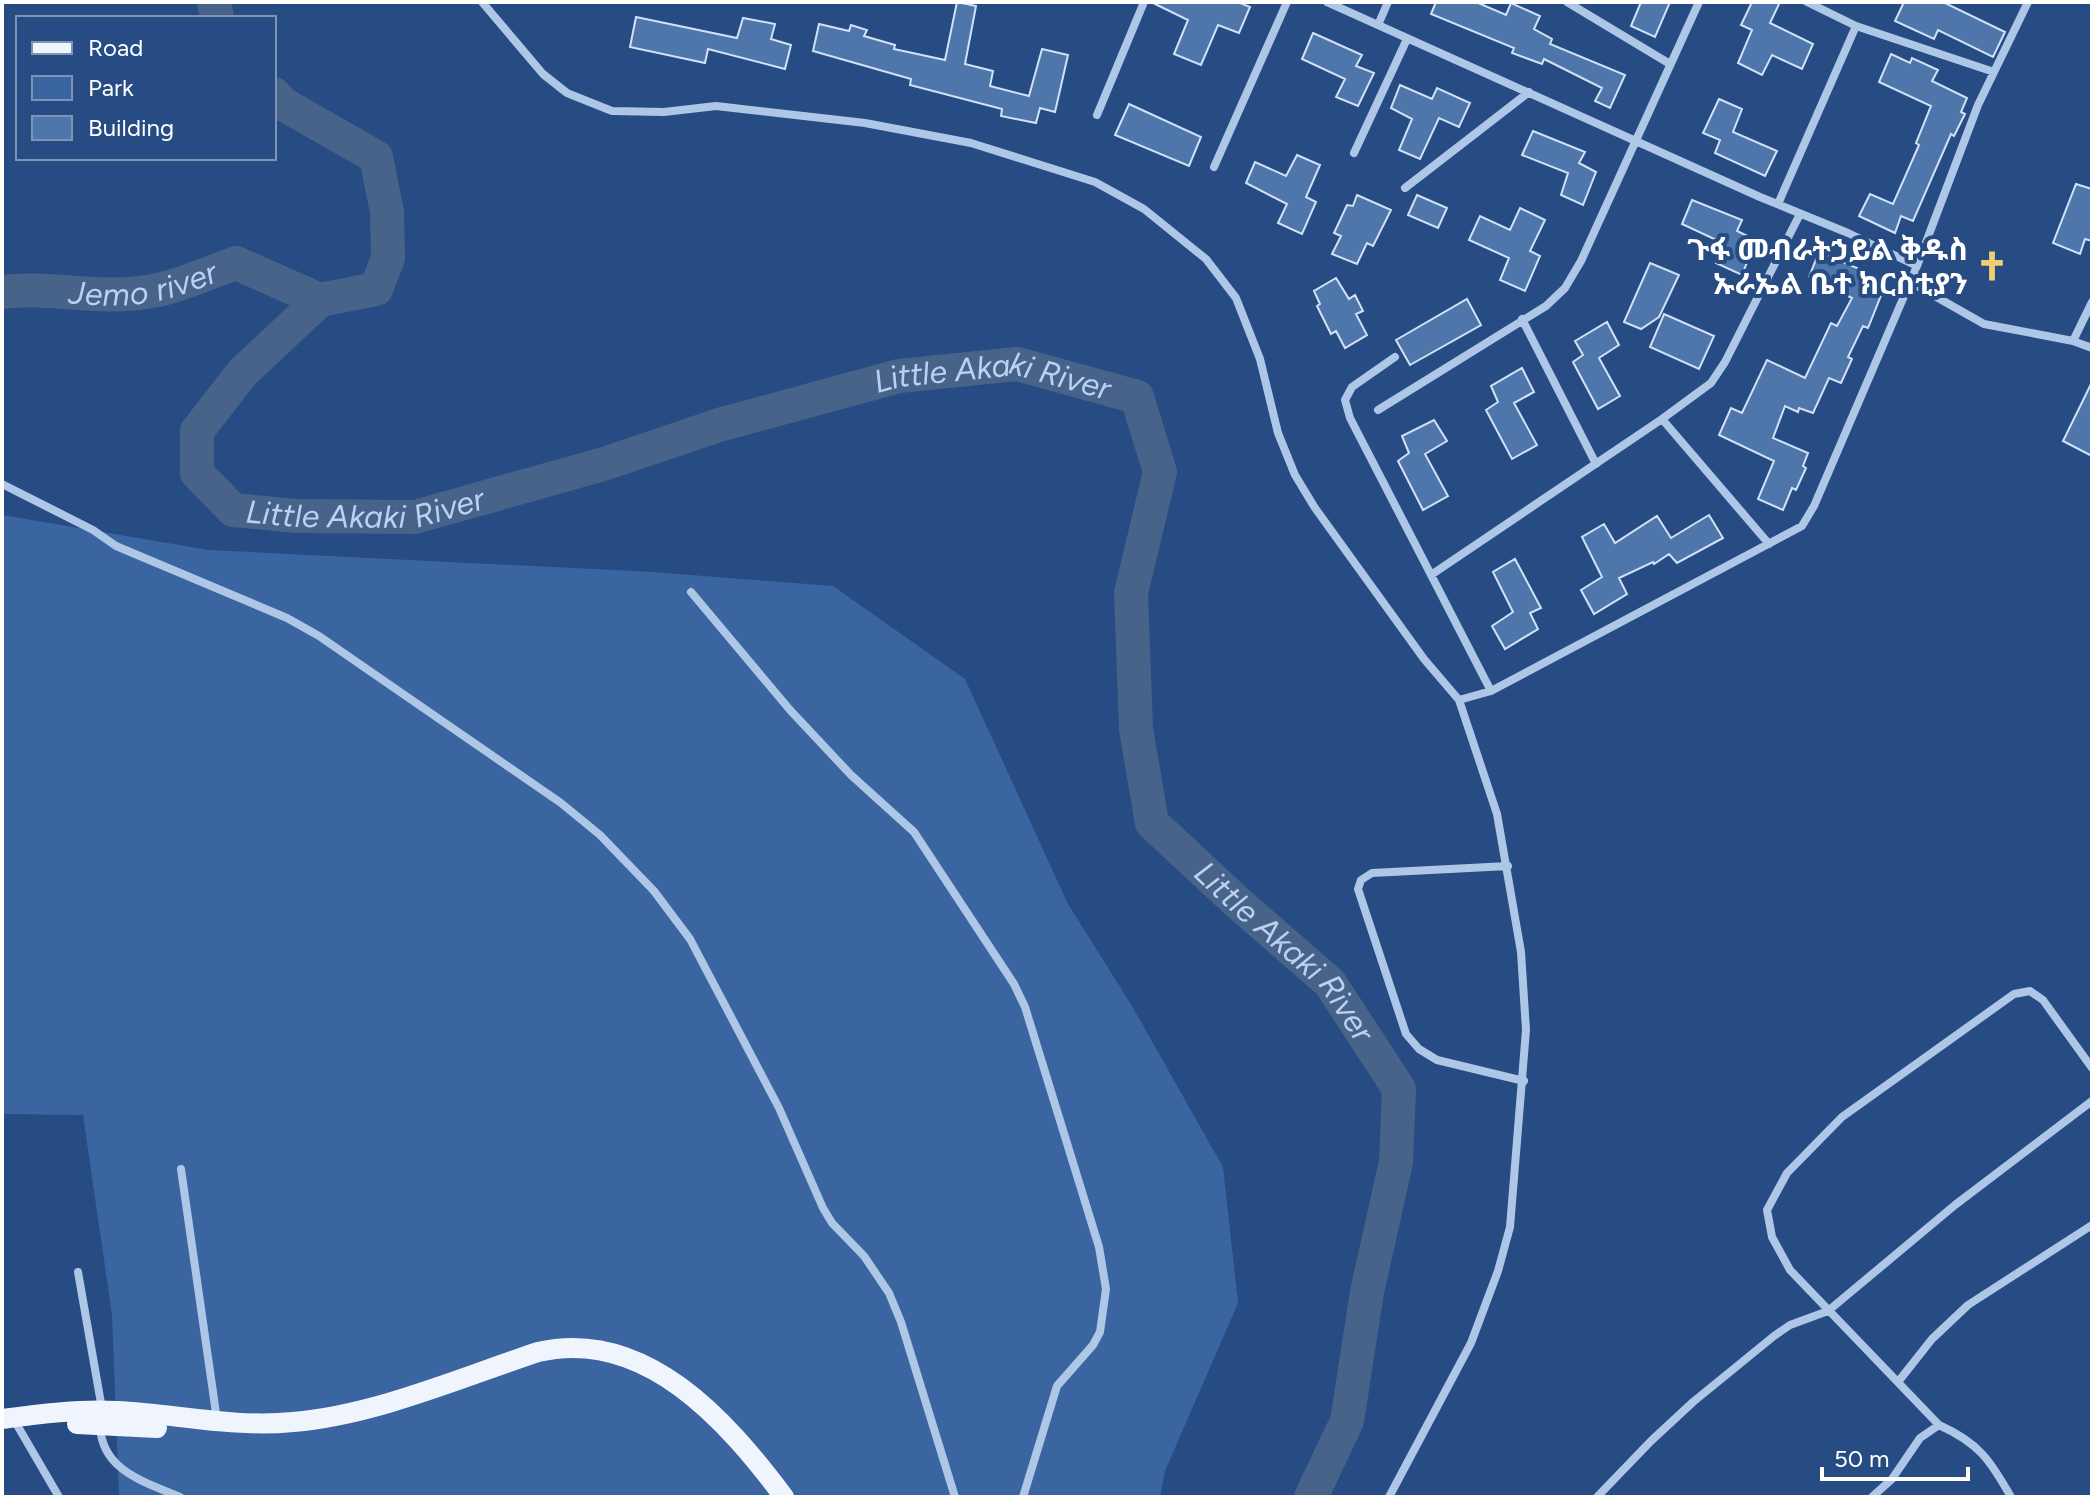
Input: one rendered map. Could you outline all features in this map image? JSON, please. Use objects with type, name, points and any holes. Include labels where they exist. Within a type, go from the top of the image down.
[{"type":"main road","points":[[9,1424],[101,1417],[263,1424],[326,1418],[383,1403],[538,1352],[554,1349],[597,1350],[620,1355],[649,1368],[684,1389],[738,1440],[784,1497]]},
{"type":"main road","points":[[101,1417],[266,1434],[297,1431],[373,1416],[539,1362],[570,1358],[596,1360],[621,1366],[678,1398],[732,1448],[770,1497]]},
{"type":"street","points":[[482,2],[543,74],[567,93],[612,111],[664,112],[716,106],[880,126],[971,143],[1095,182],[1144,209],[1206,259],[1236,298],[1260,359],[1278,433],[1295,475],[1315,508],[1424,659],[1459,700],[1497,814],[1521,952],[1526,1030],[1524,1081],[1510,1227],[1498,1271],[1471,1343],[1389,1497]]},
{"type":"street","points":[[1097,115],[1144,2]]},
{"type":"street","points":[[1214,167],[1287,2]]},
{"type":"street","points":[[1327,2],[1917,266]]},
{"type":"street","points":[[1378,25],[1388,2]]},
{"type":"street","points":[[1567,2],[1670,64]]},
{"type":"street","points":[[1378,410],[1546,306],[1565,288],[1581,261],[1699,2]]},
{"type":"street","points":[[1807,2],[1856,26],[1994,72]]},
{"type":"street","points":[[1459,700],[1491,691],[1802,526],[1814,506],[1917,266],[1978,105],[2028,2]]},
{"type":"street","points":[[1778,204],[1856,26]]},
{"type":"street","points":[[1354,153],[1407,39]]},
{"type":"street","points":[[1405,188],[1529,92]]},
{"type":"street","points":[[1431,575],[1711,383],[1725,362],[1800,214]]},
{"type":"street","points":[[1910,282],[1984,324],[2073,341],[2092,348]]},
{"type":"street","points":[[2073,341],[2092,302]]},
{"type":"street","points":[[1522,319],[1596,464]]},
{"type":"street","points":[[1395,357],[1352,387],[1345,400],[1350,418],[1491,691]]},
{"type":"street","points":[[1662,419],[1769,544]]},
{"type":"street","points":[[2,484],[93,530],[116,546],[287,618],[319,636],[561,803],[600,835],[654,891],[690,939],[726,1006],[779,1108],[832,1223],[864,1256],[889,1293],[901,1322],[955,1497]]},
{"type":"street","points":[[691,592],[790,710],[851,775],[914,832],[1014,984],[1025,1007],[1099,1247],[1106,1289],[1100,1332],[1093,1345],[1057,1386],[1023,1497]]},
{"type":"street","points":[[1508,866],[1372,873],[1361,880],[1358,889],[1406,1034],[1412,1042],[1437,1060],[1524,1081]]},
{"type":"street","points":[[2011,1497],[1990,1461],[1961,1435],[1939,1425],[1790,1270],[1772,1237],[1767,1210],[1787,1173],[1842,1117],[2014,994],[2030,991],[2043,1000],[2092,1068]]},
{"type":"street","points":[[1597,1497],[1693,1402],[1774,1336],[1790,1325],[1828,1311],[1955,1205],[2092,1101]]},
{"type":"street","points":[[181,1169],[217,1421]]},
{"type":"street","points":[[1898,1382],[1932,1339],[1968,1305],[2092,1225]]},
{"type":"street","points":[[78,1272],[101,1417],[101,1440],[112,1461],[122,1469],[180,1497]]},
{"type":"street","points":[[9,1424],[59,1497]]},
{"type":"street","points":[[1872,1497],[1892,1479],[1920,1438],[1939,1425]]},
{"type":"green space","points":[[2,515],[209,550],[653,572],[833,586],[965,679],[1068,904],[1132,1006],[1223,1167],[1238,1303],[1165,1471],[1160,1497],[119,1496],[112,1315],[83,1115],[2,1114]]},
{"type":"building","points":[[957,2],[976,6],[965,64],[993,71],[990,86],[1029,96],[1042,49],[1068,55],[1055,112],[1040,108],[1036,123],[1001,116],[1002,109],[910,85],[911,79],[813,51],[819,24],[849,31],[851,25],[867,30],[864,36],[895,45],[894,49],[945,60]]},
{"type":"building","points":[[1151,2],[1238,2],[1250,7],[1239,33],[1218,25],[1201,65],[1174,54],[1188,20]]},
{"type":"building","points":[[1436,2],[1476,2],[1506,15],[1511,3],[1540,16],[1534,29],[1552,39],[1550,44],[1625,75],[1610,108],[1595,101],[1602,88],[1544,59],[1542,64],[1512,53],[1514,48],[1431,14]]},
{"type":"building","points":[[1641,2],[1670,2],[1655,37],[1631,26]]},
{"type":"building","points":[[1752,2],[1780,2],[1770,23],[1813,44],[1802,69],[1772,55],[1762,75],[1738,63],[1752,30],[1741,25]]},
{"type":"building","points":[[1904,2],[1943,2],[2005,32],[1993,57],[1938,30],[1934,39],[1895,21]]},
{"type":"building","points":[[636,17],[737,38],[743,18],[775,24],[771,39],[791,45],[785,69],[708,49],[705,63],[630,47]]},
{"type":"building","points":[[1313,33],[1362,55],[1356,66],[1374,73],[1358,106],[1336,97],[1345,79],[1302,59]]},
{"type":"building","points":[[1891,54],[1910,63],[1912,58],[1938,70],[1932,81],[1967,98],[1961,112],[1965,114],[1954,136],[1951,134],[1913,221],[1901,216],[1895,233],[1859,216],[1870,194],[1893,204],[1919,145],[1916,143],[1931,106],[1879,82]]},
{"type":"building","points":[[1400,85],[1432,99],[1437,88],[1470,103],[1459,127],[1439,118],[1420,159],[1399,150],[1412,119],[1391,108]]},
{"type":"building","points":[[1719,99],[1742,109],[1733,132],[1777,151],[1765,176],[1715,153],[1720,140],[1703,133]]},
{"type":"building","points":[[1129,104],[1201,137],[1189,166],[1115,135]]},
{"type":"building","points":[[1533,131],[1585,152],[1579,163],[1596,172],[1583,205],[1561,195],[1568,173],[1522,155]]},
{"type":"building","points":[[1297,155],[1320,165],[1306,197],[1316,202],[1302,234],[1278,223],[1287,204],[1246,183],[1255,162],[1286,176]]},
{"type":"building","points":[[2076,184],[2092,189],[2092,241],[2085,239],[2080,254],[2053,243]]},
{"type":"building","points":[[1357,195],[1391,210],[1373,246],[1367,243],[1357,264],[1332,254],[1341,236],[1334,233],[1347,205],[1353,206]]},
{"type":"building","points":[[1417,195],[1447,208],[1438,228],[1408,215]]},
{"type":"building","points":[[1692,200],[1742,220],[1737,231],[1756,240],[1742,275],[1716,263],[1725,244],[1682,224]]},
{"type":"building","points":[[1520,208],[1545,220],[1530,251],[1540,256],[1525,291],[1500,280],[1509,258],[1469,240],[1480,216],[1510,230]]},
{"type":"building","points":[[1819,252],[1869,273],[1864,285],[1882,293],[1868,328],[1863,326],[1848,357],[1852,359],[1841,383],[1829,378],[1813,413],[1799,408],[1798,412],[1785,406],[1773,438],[1808,453],[1803,466],[1806,468],[1796,490],[1792,488],[1783,510],[1758,499],[1774,461],[1719,435],[1731,408],[1742,413],[1767,360],[1805,378],[1831,323],[1837,326],[1852,298],[1809,277]]},
{"type":"building","points":[[1650,263],[1679,275],[1659,317],[1641,329],[1624,322]]},
{"type":"building","points":[[1336,278],[1349,299],[1355,295],[1363,311],[1356,314],[1367,335],[1345,348],[1336,331],[1331,334],[1317,306],[1320,304],[1314,291]]},
{"type":"building","points":[[1467,299],[1481,325],[1410,365],[1396,340]]},
{"type":"building","points":[[1664,314],[1714,336],[1699,369],[1650,347]]},
{"type":"building","points":[[1607,322],[1619,345],[1599,358],[1620,396],[1598,409],[1573,362],[1583,355],[1575,341]]},
{"type":"building","points":[[1522,368],[1534,392],[1514,403],[1537,445],[1512,459],[1486,410],[1498,402],[1491,386]]},
{"type":"building","points":[[2092,382],[2092,456],[2063,441]]},
{"type":"building","points":[[1434,420],[1447,441],[1425,454],[1448,496],[1423,510],[1398,461],[1409,453],[1402,436]]},
{"type":"building","points":[[1709,515],[1723,538],[1677,563],[1669,554],[1654,564],[1619,578],[1627,594],[1594,614],[1581,590],[1602,577],[1582,537],[1604,524],[1615,543],[1657,516],[1671,538]]},
{"type":"building","points":[[1515,559],[1541,608],[1530,613],[1538,629],[1505,649],[1492,626],[1513,612],[1493,572]]},
{"type":"waterway","name":"Little Akaki River","points":[[214,2],[217,16]]},
{"type":"waterway","name":"Little Akaki River","points":[[276,96],[283,104],[376,157],[387,212],[388,258],[376,289],[320,300],[243,372],[197,431],[197,473],[233,510],[297,516],[415,517],[607,463],[719,425],[899,376],[1017,364],[1137,397],[1160,472],[1131,593],[1136,729],[1152,823],[1330,983],[1399,1089],[1396,1162],[1367,1292],[1347,1421],[1311,1497]]},
{"type":"waterway","name":"Jemo river","points":[[2,292],[110,295],[146,292],[180,284],[236,263],[320,300]]},
{"type":"place","name":"ጉፋ መብራትኃይል ቅዱስ ኡራኤል ቤተ ክርስቲያን","points":[[1992,266]]}]
